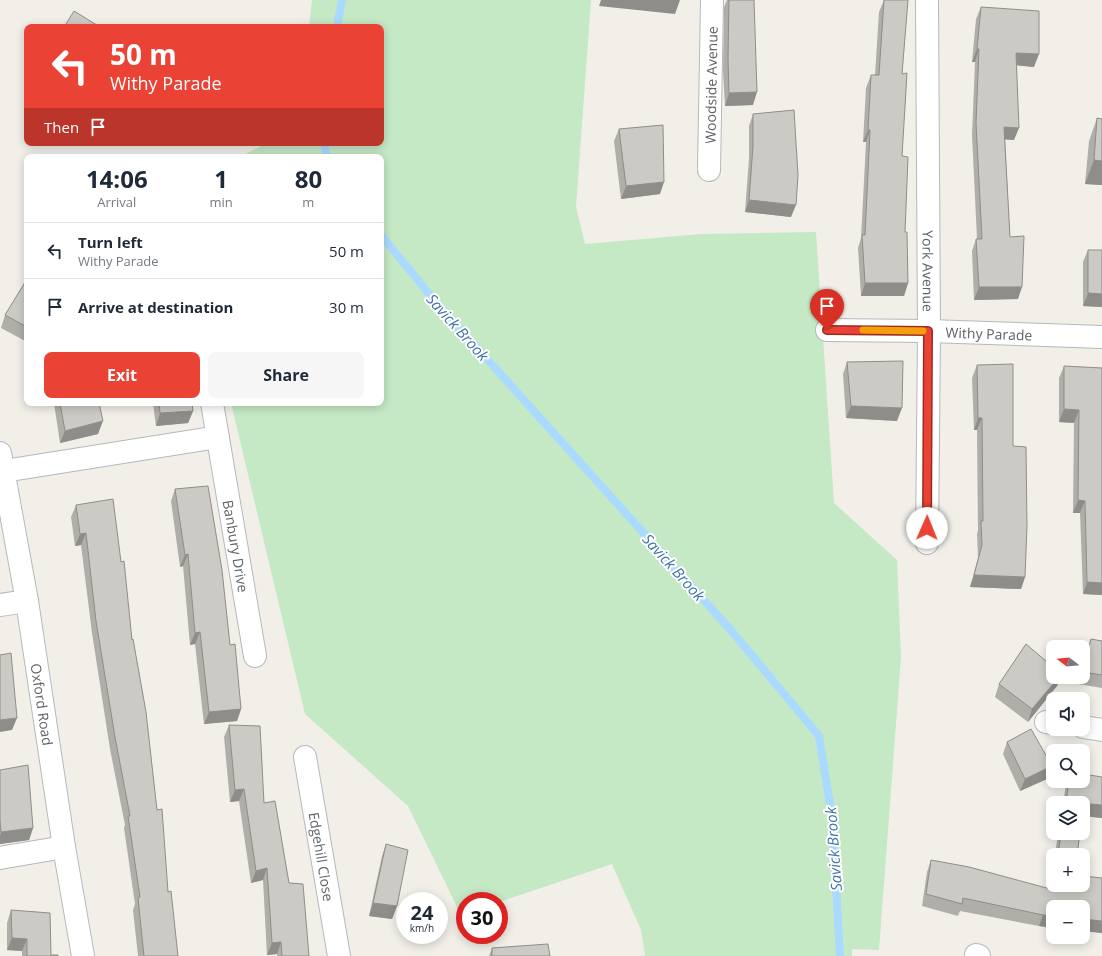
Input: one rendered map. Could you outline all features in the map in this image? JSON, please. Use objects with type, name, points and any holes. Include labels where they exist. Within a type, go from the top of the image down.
[{"type":"street","name":"Woodside Avenue","points":[[709,170],[712,0]]},
{"type":"street","name":"York Avenue","points":[[926,0],[928,331],[927,543]]},
{"type":"street","name":"Withy Parade","points":[[827,330],[928,331],[1102,337]]},
{"type":"street","name":"Banbury Drive","points":[[213,406],[255,656]]},
{"type":"street","points":[[2,462],[218,437]]},
{"type":"street","name":"Oxford Road","points":[[2,462],[27,602],[64,847],[83,956]]},
{"type":"street","points":[[0,605],[27,602]]},
{"type":"street","points":[[1090,728],[1102,730]]},
{"type":"street","name":"Edgehill Close","points":[[305,757],[339,956]]},
{"type":"street","points":[[0,858],[64,847]]},
{"type":"green space","points":[[312,0],[591,0],[576,207],[585,244],[702,234],[816,232],[834,503],[897,560],[901,657],[879,950],[852,949],[852,956],[645,956],[641,930],[612,864],[508,899],[508,892],[456,892],[456,905],[408,806],[305,714],[232,406],[384,406],[384,154],[245,154],[261,146],[384,146],[384,24],[309,24]]},
{"type":"building","points":[[729,0],[754,0],[757,92],[729,93]]},
{"type":"building","points":[[884,0],[908,0],[902,74],[907,73],[902,156],[908,157],[905,232],[907,232],[908,283],[865,283],[862,235],[865,235],[871,75],[879,75]]},
{"type":"building","points":[[981,7],[1039,11],[1039,54],[1016,53],[1019,128],[1004,127],[1010,237],[1024,236],[1022,287],[979,287],[976,239],[982,239],[976,123],[979,49],[977,49]]},
{"type":"building","points":[[74,11],[95,24],[66,24]]},
{"type":"building","points":[[794,110],[798,175],[796,205],[749,200],[753,146],[753,114]]},
{"type":"building","points":[[1097,118],[1102,119],[1102,161],[1094,160]]},
{"type":"building","points":[[663,125],[664,182],[626,186],[619,129]]},
{"type":"building","points":[[1088,250],[1102,250],[1102,294],[1088,293]]},
{"type":"building","points":[[24,284],[24,325],[5,315]]},
{"type":"building","points":[[903,361],[902,408],[851,406],[847,362]]},
{"type":"building","points":[[1013,364],[1013,446],[1026,447],[1027,526],[1025,577],[974,575],[982,545],[981,521],[983,521],[982,418],[978,418],[977,365]]},
{"type":"building","points":[[1064,366],[1102,368],[1102,583],[1087,582],[1085,501],[1078,500],[1079,410],[1064,409]]},
{"type":"building","points":[[61,406],[100,406],[103,421],[65,431]]},
{"type":"building","points":[[159,406],[192,406],[193,411],[160,413]]},
{"type":"building","points":[[208,486],[222,570],[230,645],[235,644],[241,709],[209,712],[200,632],[195,633],[188,554],[185,555],[175,489]]},
{"type":"building","points":[[113,499],[121,562],[124,561],[132,640],[133,639],[146,712],[157,810],[162,809],[168,892],[171,891],[178,956],[144,956],[138,898],[140,897],[128,816],[130,816],[115,737],[96,621],[86,533],[80,534],[76,505]]},
{"type":"building","points":[[1091,639],[1102,641],[1102,675],[1090,673]]},
{"type":"building","points":[[1026,644],[1046,661],[1046,684],[1053,684],[1032,709],[999,684]]},
{"type":"building","points":[[11,653],[17,718],[0,720],[0,655]]},
{"type":"building","points":[[229,725],[260,726],[264,803],[275,801],[289,883],[303,884],[309,956],[282,956],[281,942],[272,943],[267,868],[256,871],[244,789],[235,790]]},
{"type":"building","points":[[1031,729],[1046,755],[1046,769],[1025,779],[1007,742]]},
{"type":"building","points":[[28,765],[33,828],[1,832],[0,770]]},
{"type":"building","points":[[1090,775],[1102,777],[1102,805],[1090,804],[1090,796],[1067,796],[1068,788],[1090,788]]},
{"type":"building","points":[[1060,840],[1079,840],[1078,848],[1059,848]]},
{"type":"building","points":[[386,844],[408,850],[400,892],[396,892],[396,906],[373,903]]},
{"type":"building","points":[[931,860],[969,867],[1046,888],[1046,892],[1090,892],[1090,877],[1102,878],[1102,921],[1090,920],[1090,900],[1046,900],[1046,915],[963,898],[962,904],[926,894]]},
{"type":"building","points":[[11,910],[50,913],[51,955],[58,956],[27,956],[27,939],[12,938]]},
{"type":"building","points":[[548,944],[550,956],[492,956],[492,948]]},
{"type":"waterway","name":"Savick Brook","points":[[338,24],[342,0]]},
{"type":"waterway","name":"Savick Brook","points":[[325,146],[326,154]]},
{"type":"waterway","name":"Savick Brook","points":[[384,239],[434,300],[729,628],[819,736],[832,817],[840,956]]},
{"type":"slow traffic","points":[[863,330],[923,331]]},
{"type":"route","points":[[827,330],[928,331],[927,528]]}]
